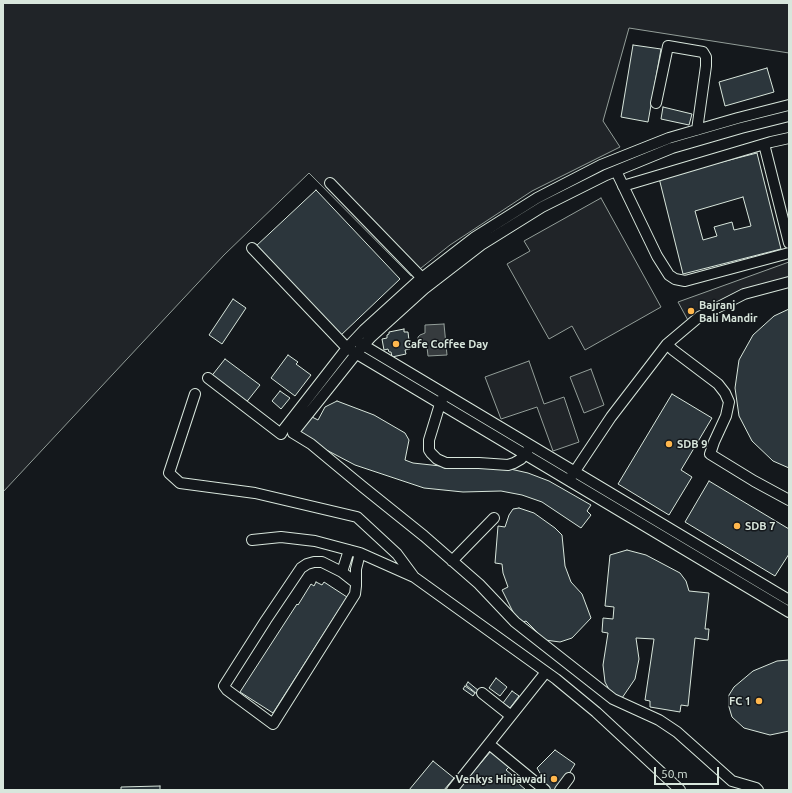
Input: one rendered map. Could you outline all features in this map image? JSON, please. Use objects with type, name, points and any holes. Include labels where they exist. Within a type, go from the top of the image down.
[{"type":"street","points":[[656,103],[668,46],[703,52],[706,56],[706,66],[697,130]]},
{"type":"street","points":[[208,378],[281,434],[284,428],[354,340],[422,278],[475,237],[537,198],[602,165],[669,138],[738,118],[789,106]]},
{"type":"street","points":[[758,790],[756,788],[732,781],[676,732],[659,720],[613,699],[515,622],[478,584],[424,536],[311,444],[293,433],[371,337],[424,288],[481,245],[542,207],[606,175],[672,148],[789,116]]},
{"type":"street","points":[[623,186],[789,138]]},
{"type":"street","points":[[764,144],[789,243]]},
{"type":"street","points":[[616,171],[657,256],[669,275],[675,279],[685,281],[789,253]]},
{"type":"street","points":[[330,183],[422,278]]},
{"type":"street","points":[[252,248],[347,348],[443,399]]},
{"type":"street","points":[[571,476],[611,417],[667,344],[699,317],[744,294],[789,282]]},
{"type":"street","points":[[354,340],[443,399],[571,476],[789,612]]},
{"type":"street","points":[[667,344],[718,384],[729,402],[726,416],[710,454],[789,500]]},
{"type":"street","points":[[195,394],[169,473],[180,483],[255,493],[357,518],[397,554],[414,577]]},
{"type":"street","points":[[443,399],[428,446],[431,453],[437,459],[446,463],[508,465],[521,459],[528,450]]},
{"type":"street","points":[[571,476],[789,600]]},
{"type":"street","points":[[452,561],[494,518]]},
{"type":"street","points":[[252,540],[281,537],[315,541],[360,553],[414,577],[546,672],[596,712],[680,790]]},
{"type":"street","points":[[342,572],[349,550]]},
{"type":"street","points":[[356,583],[342,572],[322,562],[307,564],[301,568],[224,686],[227,690],[273,724],[355,594],[356,583],[356,569],[360,553]]},
{"type":"street","points":[[452,790],[546,672]]},
{"type":"street","points":[[482,693],[511,716]]},
{"type":"street","points":[[489,744],[545,790]]},
{"type":"street","points":[[560,790],[570,778]]},
{"type":"shaded area","points":[[3,3],[789,3],[789,53],[629,28],[603,121],[620,147],[532,191],[450,245],[411,276],[309,173],[224,255],[3,492]]},
{"type":"shaded area","points":[[601,198],[661,307],[585,350],[572,326],[549,339],[507,264],[530,251],[524,241]]},
{"type":"shaded area","points":[[789,262],[789,284],[748,293],[690,324],[678,302]]},
{"type":"shaded area","points":[[444,324],[447,355],[428,356],[427,347],[418,343],[418,337],[425,333],[425,325]]},
{"type":"shaded area","points":[[529,361],[544,404],[564,397],[579,442],[553,451],[537,407],[501,419],[485,377]]},
{"type":"shaded area","points":[[591,369],[604,405],[584,413],[570,377]]},
{"type":"building","points":[[633,45],[661,49],[648,122],[621,117]]},
{"type":"building","points":[[767,68],[774,92],[725,106],[719,82]]},
{"type":"building","points":[[663,107],[692,114],[689,125],[661,119]]},
{"type":"building","points":[[757,153],[781,249],[683,274],[659,178]],"holes":[[[743,197],[751,226],[734,230],[732,222],[714,227],[717,236],[703,240],[695,211]]]},
{"type":"building","points":[[316,190],[400,279],[339,337],[255,247]]},
{"type":"building","points":[[233,299],[246,308],[222,344],[209,335]]},
{"type":"building","points":[[789,309],[789,468],[773,461],[752,441],[739,416],[735,388],[739,360],[753,335],[774,316]]},
{"type":"building","name":"Cafe Coffee Day","points":[[404,329],[404,332],[408,332],[410,349],[405,350],[406,354],[392,357],[391,352],[389,352],[388,349],[384,350],[382,339],[387,338],[389,332]]},
{"type":"building","points":[[288,355],[298,362],[296,364],[311,375],[295,396],[271,378]]},
{"type":"building","points":[[225,359],[260,385],[245,404],[210,378]]},
{"type":"building","points":[[280,391],[290,398],[281,409],[272,401]]},
{"type":"building","name":"SDB 9","points":[[672,394],[712,418],[681,470],[692,477],[669,515],[618,484]]},
{"type":"building","points":[[337,401],[374,415],[405,433],[409,440],[405,460],[413,463],[459,468],[506,468],[528,473],[549,481],[591,505],[587,511],[591,515],[581,528],[542,502],[522,495],[501,491],[463,492],[424,488],[355,465],[296,434],[308,415],[318,420],[325,407]]},
{"type":"building","name":"SDB 7","points":[[709,481],[789,529],[789,554],[775,576],[685,522]]},
{"type":"building","points":[[519,508],[534,513],[562,535],[565,566],[571,582],[582,594],[591,618],[572,638],[560,642],[545,640],[526,621],[519,624],[502,590],[508,587],[503,573],[502,564],[495,563],[498,526],[505,527],[509,515],[513,509]]},
{"type":"building","points":[[627,550],[646,555],[680,573],[686,581],[689,591],[709,593],[705,629],[709,629],[708,640],[695,638],[688,706],[681,705],[680,712],[650,707],[650,701],[645,700],[654,639],[636,638],[639,659],[635,679],[622,698],[612,695],[605,682],[603,665],[608,633],[602,632],[603,618],[613,619],[614,607],[605,606],[610,555]]},
{"type":"building","points":[[316,582],[322,585],[324,582],[347,597],[273,713],[240,692],[297,604],[298,605],[311,584],[314,586]]},
{"type":"building","name":"FC 1","points":[[789,660],[789,731],[770,735],[744,728],[732,717],[729,707],[729,695],[734,687],[753,671],[777,661]]},
{"type":"building","points":[[496,678],[507,687],[500,696],[489,688]]},
{"type":"building","points":[[468,682],[479,691],[477,694],[466,685]]},
{"type":"building","points":[[465,686],[475,693],[473,696],[463,689]]},
{"type":"building","points":[[512,691],[519,696],[510,708],[503,703]]},
{"type":"building","name":"Venkys Hinjawadi","points":[[555,750],[575,764],[559,790],[550,790],[537,768]]},
{"type":"building","points":[[491,751],[509,767],[506,770],[512,775],[511,777],[526,790],[458,790]]},
{"type":"building","points":[[433,761],[454,778],[444,790],[409,790]]},
{"type":"building","points":[[160,786],[160,790],[121,790],[121,787]]},
{"type":"place","name":"Bajranj Bali Mandir","points":[[691,311]]},
{"type":"place","name":"Cafe Coffee Day","points":[[396,344]]},
{"type":"place","name":"SDB 9","points":[[669,444]]},
{"type":"place","name":"SDB 7","points":[[737,526]]},
{"type":"place","name":"FC 1","points":[[759,701]]},
{"type":"place","name":"Venkys Hinjawadi","points":[[554,779]]}]
